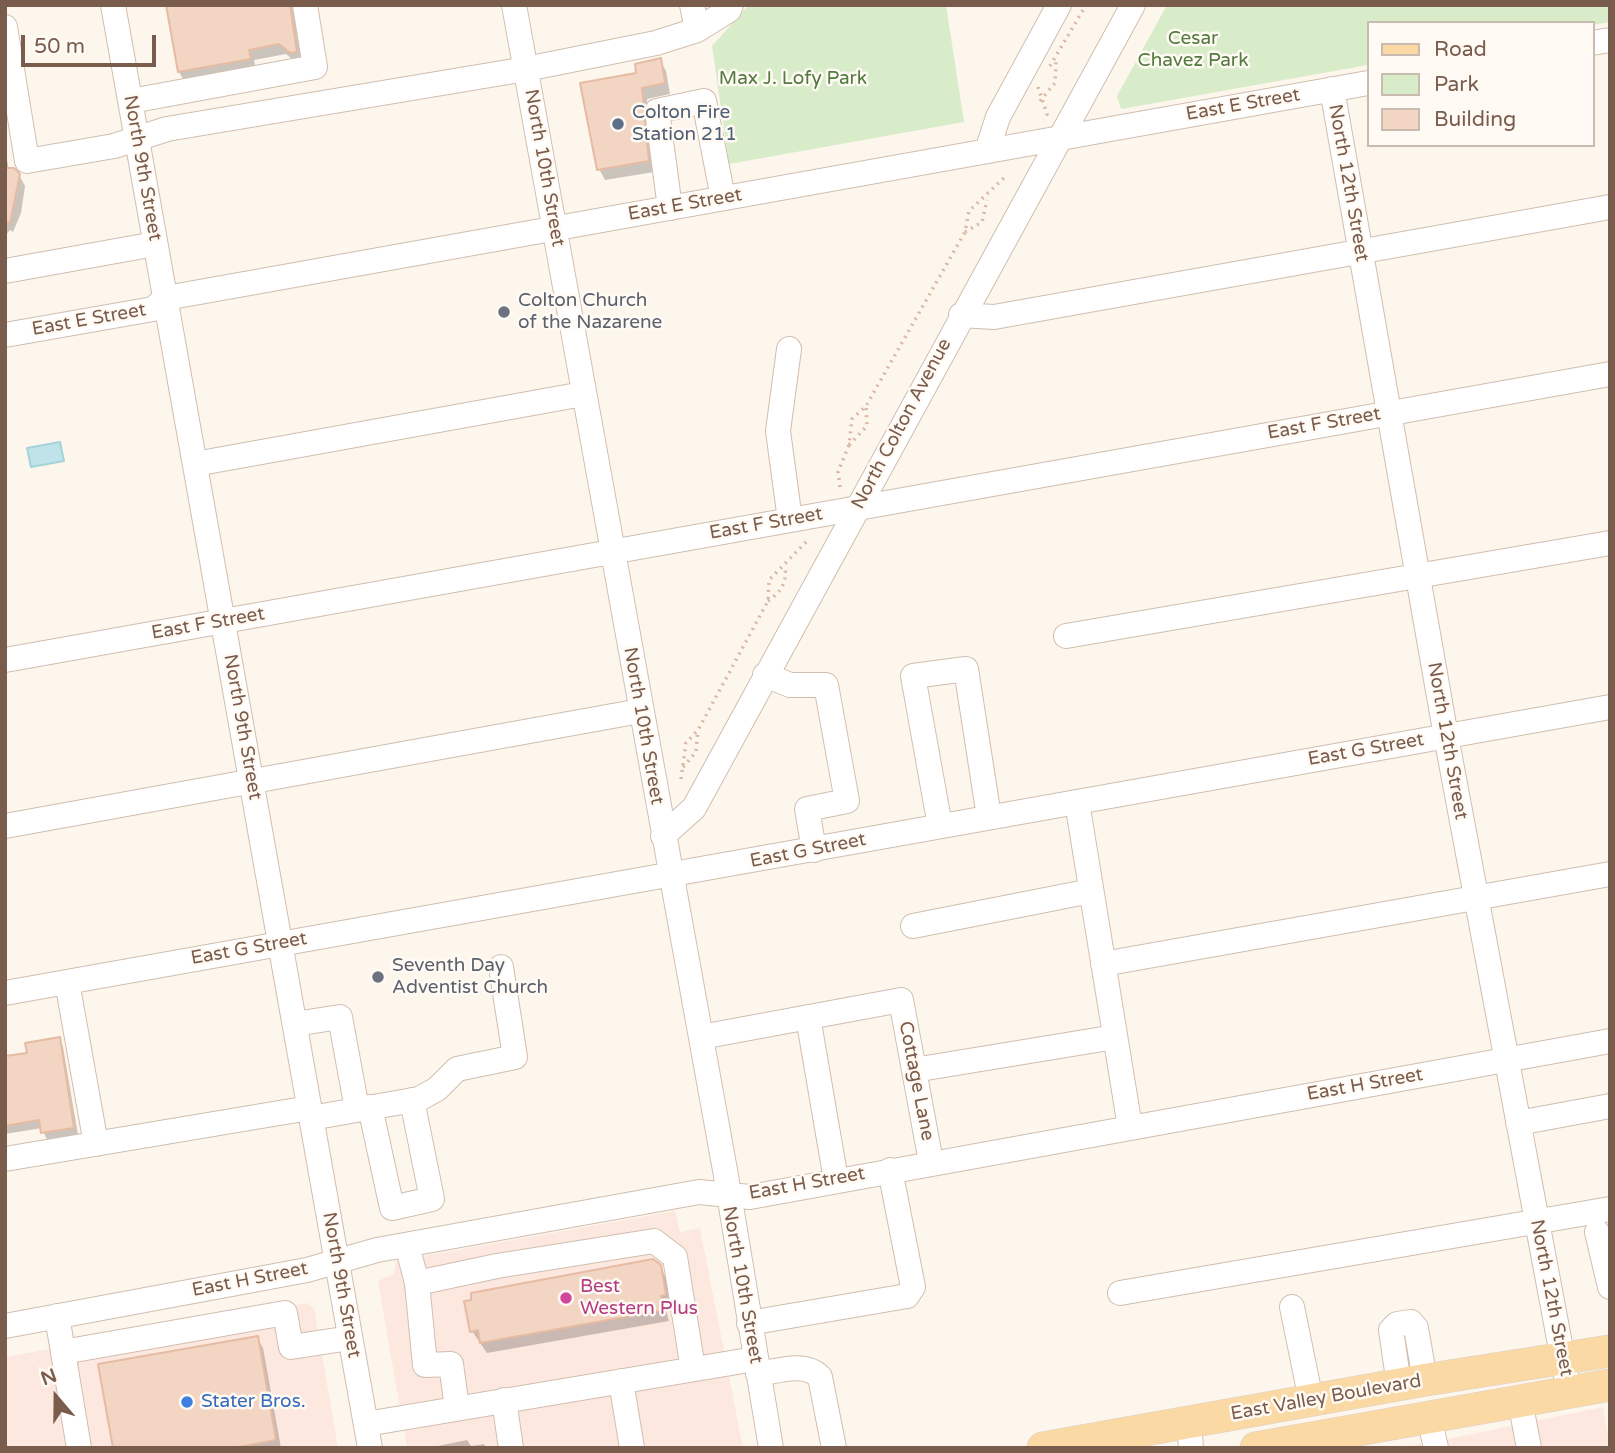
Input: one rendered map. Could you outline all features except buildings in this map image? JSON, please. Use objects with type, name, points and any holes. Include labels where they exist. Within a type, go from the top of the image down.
[{"type":"main road","name":"East Valley Boulevard","points":[[1043,1448],[1190,1435],[1311,1400],[1610,1351]]},
{"type":"main road","name":"East Valley Boulevard","points":[[1256,1448],[1355,1439],[1429,1417],[1610,1385]]},
{"type":"street","name":"North 9th Street","points":[[113,5],[368,1436]]},
{"type":"street","points":[[131,101],[315,67],[304,5]]},
{"type":"street","name":"North 10th Street","points":[[514,5],[701,1037],[771,1448]]},
{"type":"street","points":[[692,5],[697,30]]},
{"type":"street","points":[[5,27],[14,134],[27,161],[114,146],[167,129],[526,69],[656,43],[697,30],[729,10],[731,5]]},
{"type":"street","points":[[987,151],[998,117],[1059,5]]},
{"type":"street","name":"North Colton Avenue","points":[[663,836],[694,808],[961,315],[1052,129],[1133,5]]},
{"type":"street","name":"East E Street","points":[[5,335],[153,309],[166,298],[987,151],[1052,129],[1366,82]]},
{"type":"street","name":"North 12th Street","points":[[1332,89],[1446,736],[1569,1392]]},
{"type":"street","points":[[670,208],[656,111],[704,101],[723,198]]},
{"type":"street","points":[[961,315],[994,317],[1610,207]]},
{"type":"street","points":[[5,271],[155,244]]},
{"type":"street","points":[[789,349],[778,431],[790,520]]},
{"type":"street","name":"East F Street","points":[[5,660],[1610,374]]},
{"type":"street","points":[[195,464],[583,394]]},
{"type":"street","points":[[1066,636],[1610,543]]},
{"type":"street","points":[[940,826],[913,676],[966,669],[989,817]]},
{"type":"street","points":[[765,675],[790,685],[826,685],[847,801],[807,809],[814,850]]},
{"type":"street","name":"East G Street","points":[[5,993],[670,877],[989,817],[1610,707]]},
{"type":"street","points":[[5,826],[640,711]]},
{"type":"street","points":[[1077,802],[1130,1127]]},
{"type":"street","points":[[1103,964],[1610,874]]},
{"type":"street","points":[[913,926],[1091,891]]},
{"type":"street","points":[[5,1159],[412,1100],[437,1089],[457,1069],[515,1057],[501,967]]},
{"type":"street","points":[[67,982],[96,1144]]},
{"type":"street","name":"Cottage Lane","points":[[808,1017],[901,1000],[931,1162]]},
{"type":"street","points":[[295,1024],[340,1017],[392,1208],[432,1199],[412,1100]]},
{"type":"street","points":[[701,1037],[808,1017],[835,1180]]},
{"type":"street","points":[[914,1070],[1115,1037]]},
{"type":"street","name":"East H Street","points":[[5,1326],[307,1270],[415,1243],[699,1192],[750,1197],[931,1162],[1610,1041]]},
{"type":"street","points":[[1518,1123],[1610,1106]]},
{"type":"street","points":[[749,1323],[908,1296],[913,1287],[890,1170]]},
{"type":"street","points":[[415,1203],[417,1283],[425,1365],[451,1364],[457,1408]]},
{"type":"street","points":[[1120,1293],[1610,1209]]},
{"type":"street","points":[[1597,1233],[1610,1287]]},
{"type":"street","points":[[417,1283],[497,1266],[654,1241],[675,1257],[693,1369]]},
{"type":"street","points":[[1292,1307],[1311,1400]]},
{"type":"street","points":[[63,1352],[285,1313],[291,1347],[350,1338]]},
{"type":"street","points":[[57,1315],[79,1448]]},
{"type":"street","points":[[368,1436],[457,1408],[693,1369],[756,1366],[813,1369],[820,1377],[834,1448]]},
{"type":"street","points":[[621,1381],[632,1448]]},
{"type":"street","points":[[504,1401],[511,1448]]},
{"type":"street","points":[[1520,1401],[1528,1448]]},
{"type":"street","points":[[1429,1417],[1436,1448]]},
{"type":"path","points":[[1046,69],[1056,61],[1086,5]]},
{"type":"path","points":[[1040,101],[1055,83],[1056,61]]},
{"type":"path","points":[[1040,77],[1037,88],[1040,101],[1052,129]]},
{"type":"path","points":[[839,487],[838,472],[849,445],[852,419],[866,407],[965,232],[969,212],[1007,176]]},
{"type":"path","points":[[965,232],[982,222],[987,207],[986,198]]},
{"type":"path","points":[[849,445],[867,426],[866,407]]},
{"type":"path","points":[[681,779],[686,743],[698,730],[768,601],[769,580],[807,541]]},
{"type":"path","points":[[768,601],[780,593],[787,577],[785,566]]},
{"type":"path","points":[[683,767],[696,752],[698,730]]},
{"type":"shaded area","points":[[675,1211],[680,1232],[700,1228],[743,1448],[407,1448],[378,1281],[394,1274],[396,1261]]},
{"type":"shaded area","points":[[307,1303],[314,1308],[338,1448],[5,1448],[5,1357]]},
{"type":"shaded area","points":[[1603,1407],[1610,1448],[1398,1448],[1448,1439]]},
{"type":"green space","name":"Max J. Lofy Park","points":[[749,5],[946,5],[964,122],[729,164],[712,46]]},
{"type":"green space","name":"Cesar Chavez Park","points":[[1167,5],[1610,5],[1610,22],[1594,25],[1594,21],[1366,21],[1366,65],[1121,109],[1117,96]]},
{"type":"water","points":[[60,442],[64,461],[31,467],[27,448]]},
{"type":"place","name":"Colton Fire Station 211","points":[[618,124]]},
{"type":"place","name":"Colton Church of the Nazarene","points":[[504,312]]},
{"type":"place","name":"Seventh Day Adventist Church","points":[[378,977]]},
{"type":"place","name":"Best Western Plus","points":[[566,1298]]},
{"type":"place","name":"Stater Bros.","points":[[187,1402]]}]
